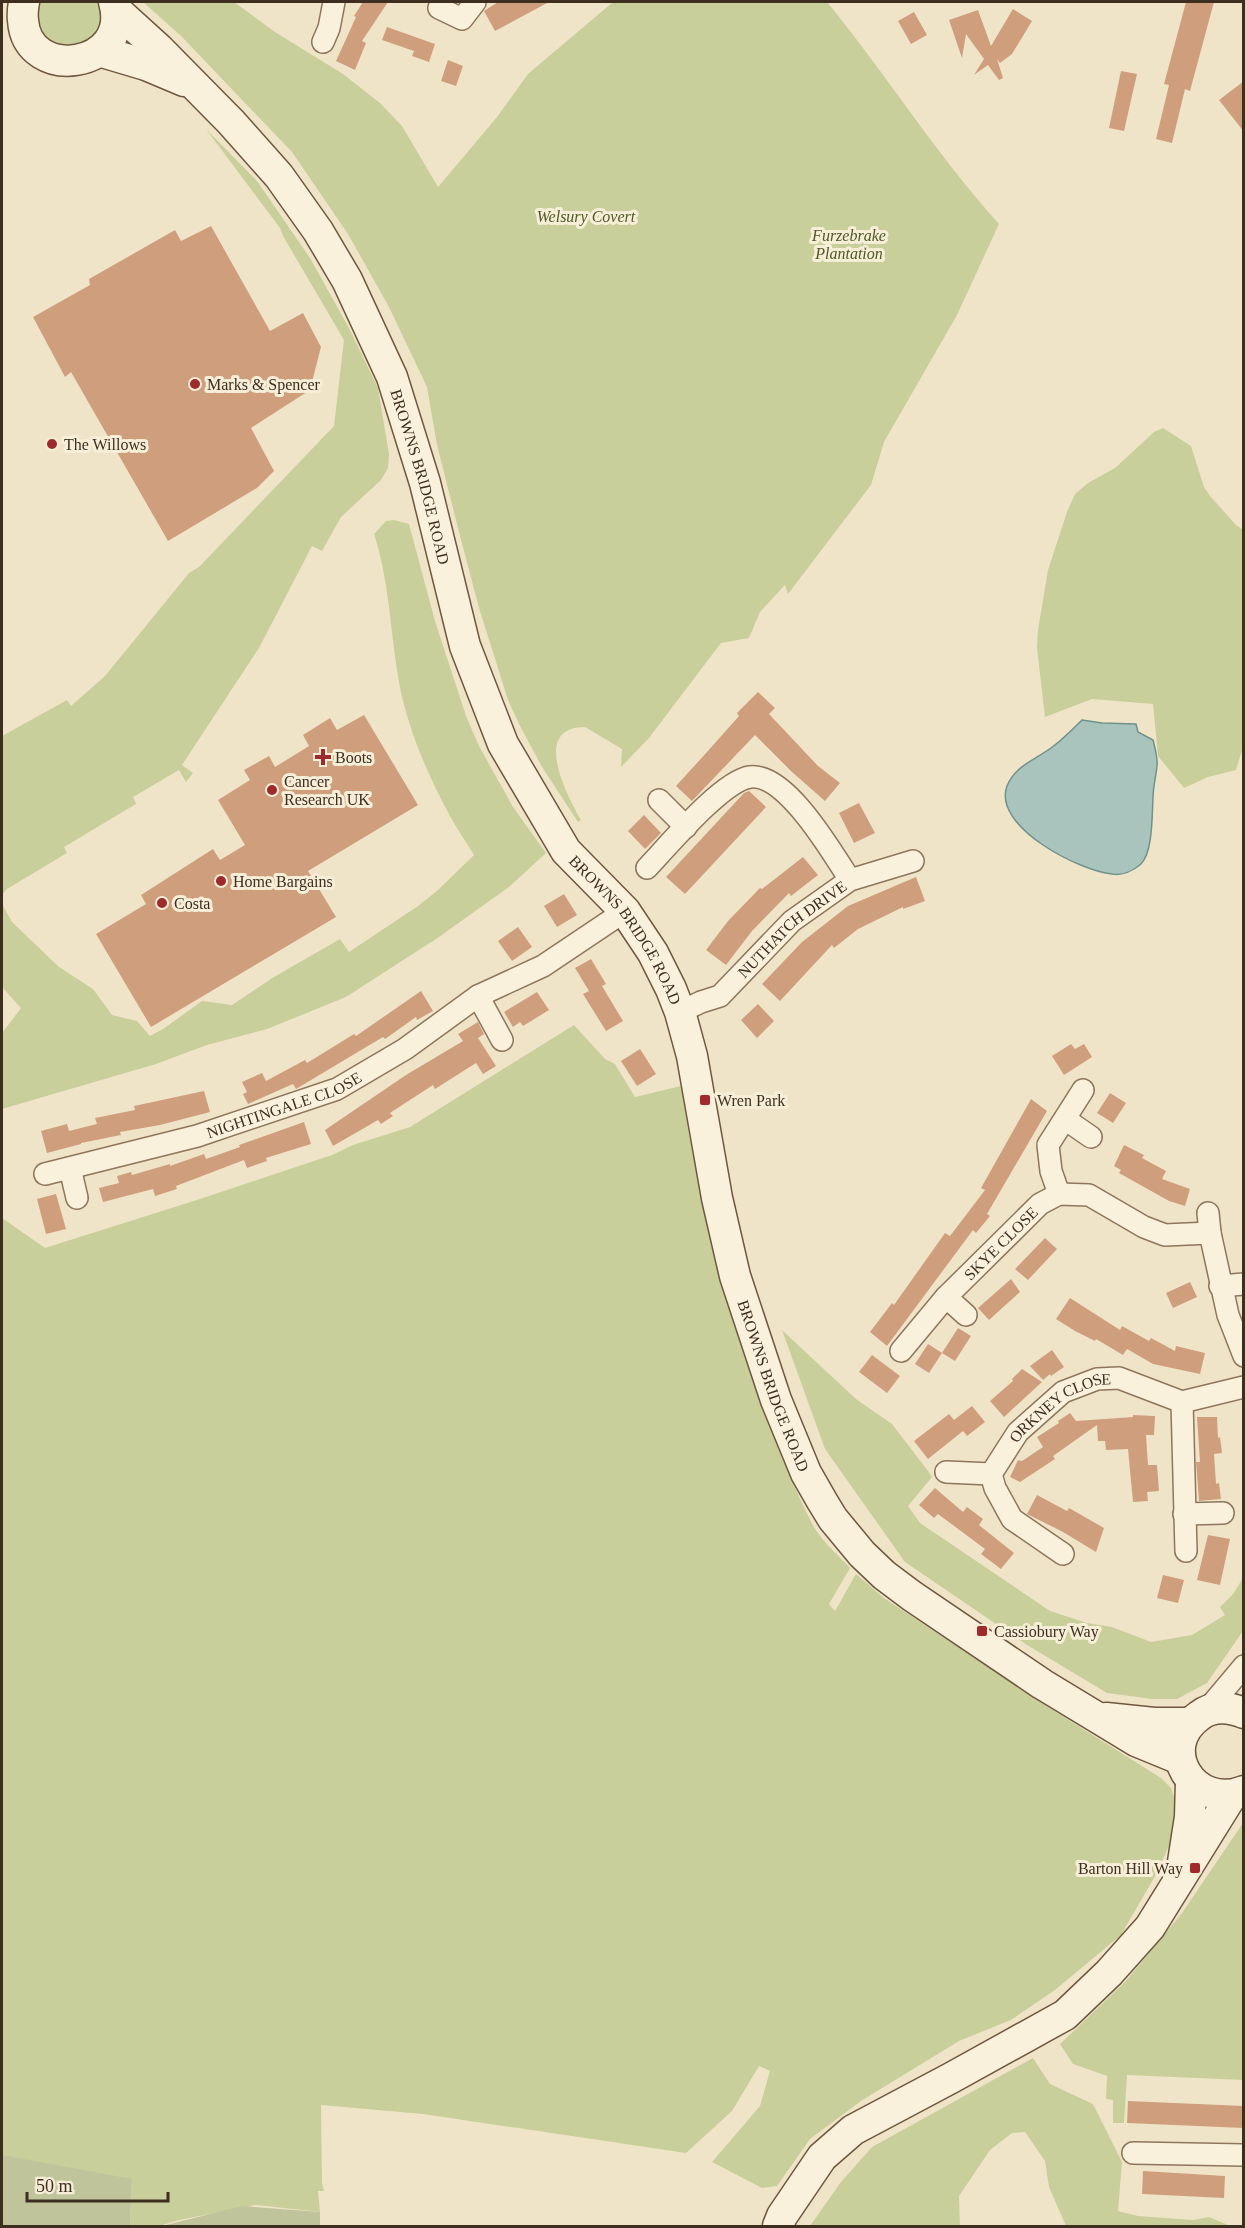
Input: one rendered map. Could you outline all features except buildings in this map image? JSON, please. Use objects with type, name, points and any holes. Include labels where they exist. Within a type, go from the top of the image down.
[{"type":"street","points":[[323,42],[329,28],[334,2]]},
{"type":"street","points":[[440,8],[462,19],[475,2]]},
{"type":"street","name":"BROWNS BRIDGE ROAD","points":[[115,6],[116,24],[110,38],[99,51],[146,65],[194,85]]},
{"type":"street","name":"BROWNS BRIDGE ROAD","points":[[115,6],[231,122],[279,176],[318,231],[347,280],[392,377],[425,483],[465,646],[503,744],[566,851],[625,911],[653,952],[680,1012],[692,1056],[713,1178],[735,1276],[776,1400],[806,1473],[822,1501],[846,1536],[884,1575],[1042,1684],[1185,1770],[1207,1792],[1238,1793]]},
{"type":"street","points":[[16,11],[35,47],[46,56],[73,62],[99,51]]},
{"type":"street","points":[[647,868],[686,826],[736,782],[752,776],[772,782],[797,804],[818,829],[850,880]]},
{"type":"street","points":[[659,800],[686,826]]},
{"type":"street","name":"NUTHATCH DRIVE","points":[[680,1012],[720,996],[792,921],[850,880],[913,861]]},
{"type":"street","name":"NIGHTINGALE CLOSE","points":[[45,1174],[197,1136],[337,1089],[405,1049],[478,996],[543,966],[625,911]]},
{"type":"street","points":[[478,996],[502,1040]]},
{"type":"street","points":[[1083,1090],[1048,1145],[1059,1194],[1089,1195],[1144,1227],[1165,1235],[1209,1223],[1220,1286],[1228,1315],[1244,1356]]},
{"type":"street","points":[[1065,1119],[1091,1137]]},
{"type":"street","points":[[70,1168],[77,1198]]},
{"type":"street","name":"SKYE CLOSE","points":[[901,1351],[946,1297],[1040,1204],[1059,1194]]},
{"type":"street","points":[[1220,1286],[1244,1284]]},
{"type":"street","points":[[946,1297],[966,1315]]},
{"type":"street","name":"ORKNEY CLOSE","points":[[992,1474],[1018,1432],[1063,1392],[1097,1379],[1119,1378],[1182,1402]]},
{"type":"street","points":[[1186,1551],[1182,1402],[1244,1387]]},
{"type":"street","points":[[946,1472],[992,1474],[995,1488],[1012,1519],[1063,1554]]},
{"type":"street","points":[[1184,1514],[1223,1514]]},
{"type":"street","points":[[1180,1877],[1190,1818],[1182,1737],[1244,1666]]},
{"type":"street","name":"BROWNS BRIDGE ROAD","points":[[1097,1717],[1154,1723],[1198,1716],[1230,1707],[1244,1713]]},
{"type":"street","points":[[778,2226],[782,2216],[822,2157],[853,2130],[1065,2015],[1150,1927],[1180,1877],[1238,1793]]},
{"type":"street","points":[[1133,2153],[1244,2155]]},
{"type":"green space","points":[[38,2],[99,2],[101,25],[94,35],[75,48],[55,43],[48,40],[39,29]]},
{"type":"green space","points":[[143,2],[234,2],[275,32],[343,74],[380,103],[402,126],[438,187],[497,117],[528,74],[613,2],[827,2],[932,142],[999,224],[957,315],[884,442],[871,485],[788,594],[785,585],[760,612],[749,638],[721,643],[649,738],[621,767],[622,749],[585,727],[569,730],[559,738],[556,750],[558,765],[568,796],[581,820],[578,822],[542,767],[508,700],[479,608],[460,536],[437,445],[427,387],[389,307],[348,234],[292,152],[181,36]]},
{"type":"green space","points":[[206,129],[257,181],[310,258],[349,328],[378,388],[389,454],[388,468],[381,480],[341,517],[322,551],[312,546],[259,648],[182,765],[193,773],[186,782],[179,770],[133,797],[136,804],[64,847],[67,853],[7,889],[2,895],[2,736],[67,700],[71,706],[105,676],[189,573],[199,567],[334,426],[344,340],[280,228]]},
{"type":"green space","points":[[1163,428],[1191,446],[1204,487],[1236,525],[1243,530],[1243,747],[1236,770],[1208,777],[1184,788],[1158,756],[1153,704],[1092,699],[1045,717],[1037,648],[1048,570],[1075,494],[1088,483],[1115,468],[1154,432]]},
{"type":"green space","points":[[394,520],[409,524],[435,621],[466,716],[479,746],[513,807],[546,853],[509,887],[439,937],[346,997],[267,1029],[207,1045],[156,1064],[2,1109],[2,1033],[21,1008],[2,987],[2,904],[12,922],[59,967],[93,989],[112,1015],[137,1021],[150,1036],[202,1001],[232,1005],[274,977],[340,939],[349,952],[418,906],[474,855],[453,821],[430,776],[404,705],[399,684],[388,598],[374,534],[386,521]]},
{"type":"green space","points":[[574,1025],[605,1059],[615,1064],[635,1097],[681,1086],[696,1171],[715,1254],[752,1377],[807,1514],[822,1538],[850,1568],[829,1604],[835,1611],[856,1574],[884,1598],[1048,1707],[1161,1778],[1171,1788],[1176,1803],[1176,1829],[1158,1871],[1121,1935],[1055,1990],[1011,2020],[959,2041],[861,2101],[810,2139],[777,2186],[762,2188],[712,2162],[760,2106],[770,2071],[759,2066],[732,2111],[686,2153],[423,2114],[321,2105],[324,2191],[318,2191],[320,2212],[256,2205],[159,2226],[130,2226],[132,2179],[2,2226],[2,1218],[45,1248],[332,1155],[353,1145],[410,1127]]},
{"type":"green space","points":[[782,1330],[856,1399],[892,1424],[928,1471],[932,1477],[908,1506],[920,1523],[1050,1611],[1087,1623],[1112,1627],[1151,1642],[1192,1635],[1225,1615],[1220,1607],[1233,1594],[1243,1578],[1243,1631],[1207,1683],[1177,1699],[1152,1699],[1107,1693],[1027,1645],[905,1562],[825,1449]]},
{"type":"green space","points":[[1243,1823],[1243,2080],[1127,2075],[1124,2123],[1113,2123],[1113,2100],[1106,2099],[1107,2076],[1073,2064],[1060,2044],[1125,1982],[1182,1913]]},
{"type":"green space","points":[[1033,2058],[1050,2084],[1093,2104],[1122,2162],[1118,2211],[1138,2216],[1193,2220],[1209,2217],[1228,2225],[1066,2226],[1049,2187],[1045,2161],[1025,2132],[1012,2133],[990,2150],[959,2196],[960,2226],[810,2226],[841,2182],[872,2147]]},
{"type":"green space","points":[[2,2155],[132,2179],[130,2226],[2,2226]]},
{"type":"green space","points":[[242,2206],[320,2212],[320,2226],[162,2226]]},
{"type":"water","points":[[1082,720],[1136,724],[1138,732],[1153,740],[1157,763],[1148,851],[1141,864],[1123,874],[1098,871],[1061,856],[1025,831],[1013,817],[1006,801],[1007,786],[1015,773],[1055,745]]},
{"type":"place","name":"Marks & Spencer","points":[[195,384]]},
{"type":"place","name":"The Willows","points":[[52,444]]},
{"type":"place","name":"Boots","points":[[323,757]]},
{"type":"place","name":"Cancer Research UK","points":[[272,790]]},
{"type":"place","name":"Home Bargains","points":[[221,881]]},
{"type":"place","name":"Costa","points":[[162,903]]},
{"type":"place","name":"Wren Park","points":[[705,1100]]},
{"type":"place","name":"Cassiobury Way","points":[[982,1631]]},
{"type":"place","name":"Barton Hill Way","points":[[1195,1868]]},
{"type":"park label","name":"Welsury Covert","points":[[586,216]]},
{"type":"park label","name":"Furzebrake Plantation","points":[[849,244]]}]
